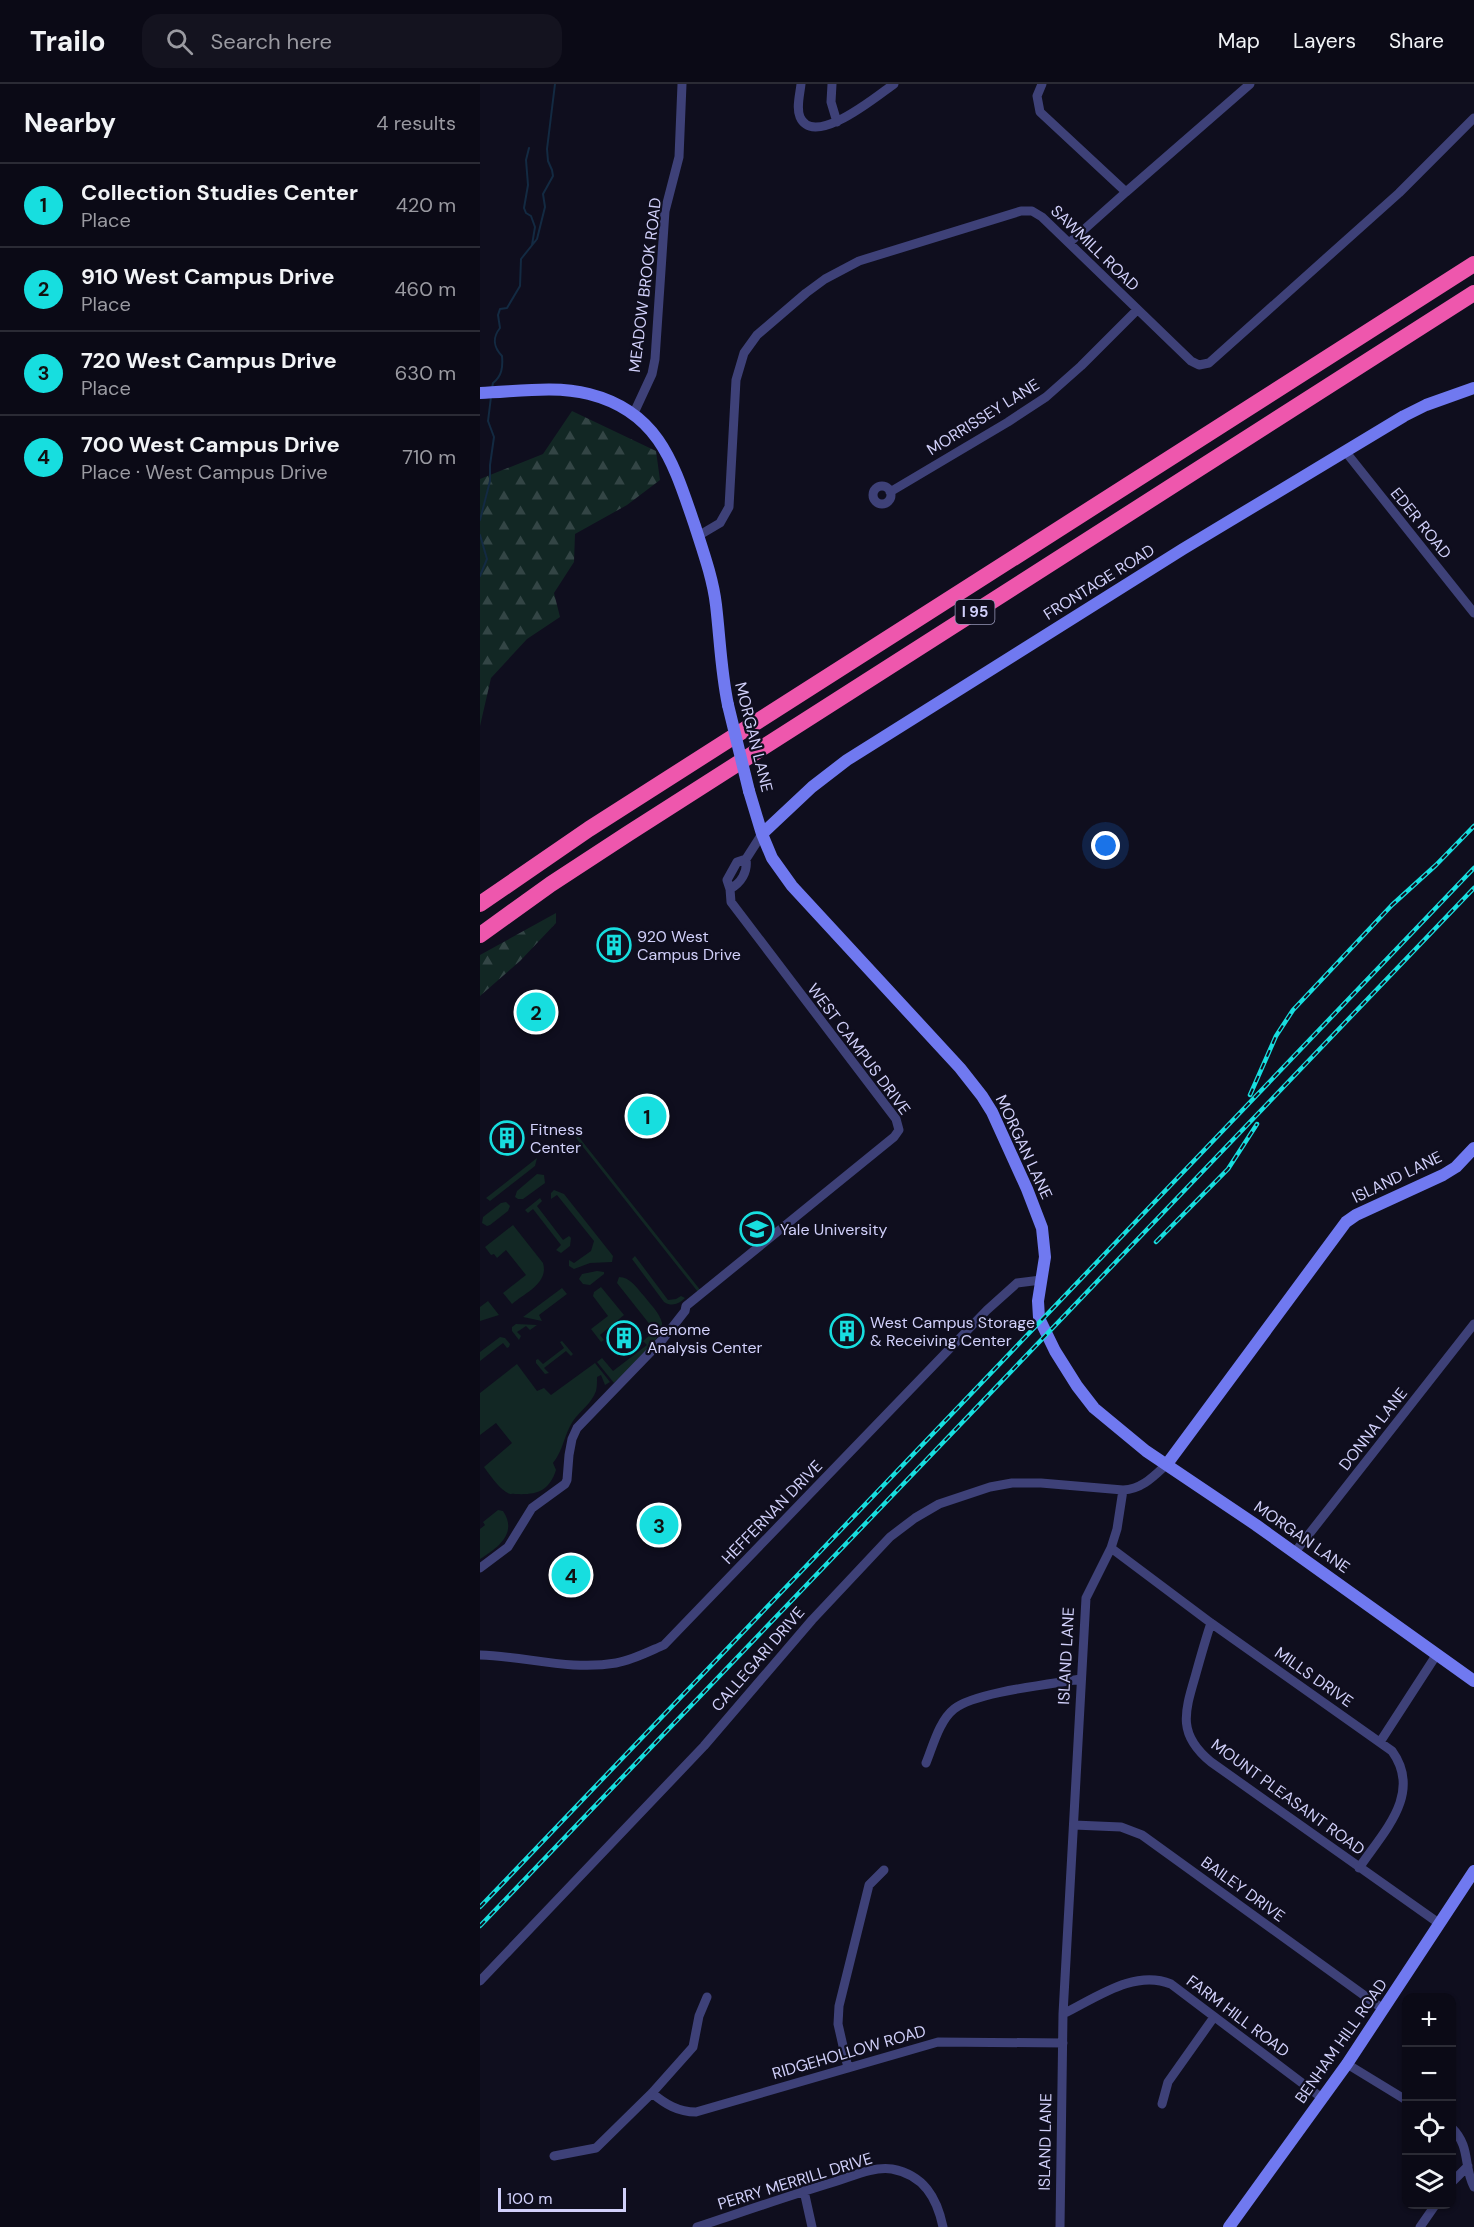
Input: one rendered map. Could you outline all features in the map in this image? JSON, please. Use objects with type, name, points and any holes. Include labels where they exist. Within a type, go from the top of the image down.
[{"type":"highway","name":"I 95","points":[[480,904],[597,824],[1474,264]]},
{"type":"highway","name":"I 95","points":[[480,935],[551,884],[629,833],[1474,294]]},
{"type":"street","name":"MEADOW BROOK ROAD","points":[[633,415],[652,374],[655,359],[665,211],[680,157],[681,84]]},
{"type":"street","points":[[801,84],[798,110],[804,122],[817,127],[837,122],[894,84]]},
{"type":"street","points":[[832,84],[831,102],[837,122]]},
{"type":"street","points":[[1042,84],[1037,96],[1040,112],[1126,192]]},
{"type":"street","points":[[1069,243],[1250,84]]},
{"type":"street","name":"SAWMILL ROAD","points":[[698,536],[720,523],[729,507],[736,380],[744,353],[757,335],[825,279],[859,261],[1021,211],[1032,211],[1069,243],[1191,361],[1199,365],[1209,363],[1399,193],[1474,118]]},
{"type":"street","name":"MORRISSEY LANE","points":[[890,492],[1046,397],[1137,310]]},
{"type":"street","name":"FRONTAGE ROAD","points":[[762,834],[812,787],[847,760],[1183,549],[1426,405],[1474,388]]},
{"type":"street","name":"MORGAN LANE","points":[[480,393],[558,390],[582,393],[605,400],[633,415],[654,433],[667,451],[677,472],[698,536],[716,603],[722,676],[728,705],[749,791],[772,858],[792,886],[960,1068],[992,1112],[1042,1228],[1045,1247],[1037,1311],[1039,1318],[1055,1351],[1077,1386],[1107,1420],[1474,1681]]},
{"type":"street","name":"EDER ROAD","points":[[1345,452],[1474,613]]},
{"type":"street","name":"WEST CAMPUS DRIVE","points":[[480,1568],[508,1547],[532,1508],[565,1484],[572,1439],[577,1428],[663,1338],[693,1299],[885,1144],[899,1130],[896,1119],[730,902],[727,880],[737,862],[746,859],[762,834]]},
{"type":"street","name":"ISLAND LANE","points":[[1060,2227],[1063,2014],[1086,1598],[1111,1548],[1117,1529],[1123,1490],[1134,1489],[1144,1484],[1167,1464],[1346,1222],[1356,1215],[1443,1175],[1456,1167],[1474,1148]]},
{"type":"street","name":"HEFFERNAN DRIVE","points":[[480,1655],[594,1666],[618,1663],[664,1645],[1002,1295],[1017,1283],[1041,1281]]},
{"type":"street","name":"DONNA LANE","points":[[1295,1552],[1474,1324]]},
{"type":"street","name":"CALLEGARI DRIVE","points":[[480,1981],[704,1746],[820,1611],[890,1537],[939,1504],[990,1487],[1012,1483],[1041,1483],[1123,1490]]},
{"type":"street","name":"MILLS DRIVE","points":[[1111,1548],[1211,1623],[1392,1751],[1404,1775],[1404,1791],[1399,1807],[1359,1868]]},
{"type":"street","name":"MOUNT PLEASANT ROAD","points":[[1211,1623],[1186,1710],[1186,1727],[1196,1747],[1211,1762],[1440,1924]]},
{"type":"street","points":[[1380,1742],[1437,1654]]},
{"type":"street","points":[[926,1763],[944,1721],[954,1708],[978,1697],[1082,1679]]},
{"type":"street","name":"BAILEY DRIVE","points":[[1074,1825],[1121,1827],[1137,1831],[1383,2009]]},
{"type":"street","points":[[848,2068],[838,2024],[839,2006],[869,1886],[884,1870]]},
{"type":"street","name":"BENHAM HILL ROAD","points":[[1229,2227],[1347,2064],[1474,1871]]},
{"type":"street","name":"FARM HILL ROAD","points":[[1063,2014],[1123,1984],[1158,1979],[1171,1984],[1322,2098]]},
{"type":"street","points":[[554,2156],[596,2148],[652,2093],[693,2047],[699,2016],[707,1997]]},
{"type":"street","points":[[1162,2104],[1168,2082],[1214,2017]]},
{"type":"street","name":"RIDGEHOLLOW ROAD","points":[[652,2093],[670,2107],[696,2112],[938,2042],[1063,2043]]},
{"type":"street","points":[[1347,2064],[1402,2097]]},
{"type":"street","points":[[1456,2133],[1463,2143],[1474,2187]]},
{"type":"street","points":[[1456,2178],[1468,2166]]},
{"type":"street","name":"PERRY MERRILL DRIVE","points":[[697,2227],[874,2170],[892,2169],[916,2178],[928,2188],[937,2204],[943,2227]]},
{"type":"street","points":[[804,2191],[812,2227]]},
{"type":"street","points":[[1420,2227],[1433,2209]]},
{"type":"green space","points":[[572,411],[656,451],[660,480],[627,505],[575,534],[574,562],[554,593],[560,617],[527,639],[491,678],[480,726],[480,479],[543,454]]},
{"type":"green space","points":[[556,913],[556,923],[520,961],[480,996],[480,955]]},
{"type":"green space","points":[[578,1136],[705,1296],[698,1292],[576,1138]]},
{"type":"green space","points":[[537,1158],[535,1166],[490,1201],[486,1198]]},
{"type":"green space","points":[[537,1174],[544,1175],[545,1183],[523,1199],[515,1197],[517,1191]]},
{"type":"green space","points":[[554,1190],[564,1194],[613,1256],[612,1262],[590,1263],[574,1269],[569,1266],[569,1260],[574,1263],[591,1251],[594,1241],[557,1195],[551,1199],[551,1193]]},
{"type":"green space","points":[[540,1198],[542,1201],[537,1206],[563,1240],[569,1236],[571,1238],[570,1246],[561,1253],[556,1250],[561,1245],[533,1209],[528,1213],[525,1210]]},
{"type":"green space","points":[[506,1202],[510,1206],[508,1211],[490,1225],[482,1223],[483,1217],[501,1203]]},
{"type":"green space","points":[[513,1225],[543,1263],[544,1270],[543,1276],[535,1287],[512,1304],[503,1293],[526,1275],[506,1250],[497,1258],[494,1254],[491,1255],[485,1247]]},
{"type":"green space","points":[[635,1256],[668,1300],[681,1296],[685,1298],[675,1304],[664,1302],[632,1259]]},
{"type":"green space","points":[[604,1272],[604,1274],[590,1285],[583,1284],[579,1279],[582,1274]]},
{"type":"green space","points":[[619,1277],[627,1279],[636,1286],[657,1312],[662,1323],[661,1330],[651,1346],[614,1383],[597,1362],[602,1358],[613,1371],[647,1345],[643,1341],[655,1331],[617,1283]]},
{"type":"green space","points":[[601,1287],[624,1315],[600,1335],[604,1340],[601,1342],[591,1329],[608,1316],[593,1296],[594,1292]]},
{"type":"green space","points":[[562,1288],[567,1294],[539,1315],[542,1321],[523,1317]]},
{"type":"green space","points":[[488,1301],[499,1315],[480,1321],[480,1307]]},
{"type":"green space","points":[[516,1324],[537,1325],[530,1330],[526,1326],[517,1332],[521,1336],[519,1340],[512,1331],[512,1327]]},
{"type":"green space","points":[[500,1337],[505,1338],[510,1344],[509,1347],[507,1348],[503,1343],[480,1361],[480,1352]]},
{"type":"green space","points":[[562,1341],[573,1354],[571,1356],[566,1351],[544,1368],[549,1373],[545,1374],[536,1360],[538,1359],[543,1364],[564,1348],[560,1342]]},
{"type":"green space","points":[[595,1363],[610,1382],[605,1385],[601,1375],[597,1377],[594,1395],[573,1421],[553,1463],[556,1470],[550,1483],[535,1493],[510,1494],[506,1492],[484,1467],[512,1443],[496,1423],[480,1435],[480,1393],[517,1364],[537,1391],[544,1388],[551,1395]]},
{"type":"green space","points":[[498,1510],[503,1511],[507,1519],[507,1533],[499,1545],[480,1559],[480,1529],[485,1525],[483,1522]]},
{"type":"waterway","points":[[492,388],[500,374],[502,364],[502,356],[495,343],[500,328],[498,315],[500,309],[507,308],[520,286],[521,259],[537,239],[545,207],[543,194],[553,176],[547,149],[555,84]]},
{"type":"waterway","points":[[529,148],[526,160],[528,185],[524,208],[531,216],[535,227],[532,245]]},
{"type":"waterway","points":[[480,520],[490,481],[494,437],[488,421],[491,397]]},
{"type":"waterway","points":[[480,535],[487,559],[480,576]]},
{"type":"railway","points":[[1250,1095],[1276,1036],[1293,1010],[1392,905],[1474,826]]},
{"type":"railway","points":[[480,1907],[1474,868]]},
{"type":"railway","points":[[480,1926],[1474,888]]},
{"type":"railway","points":[[1156,1242],[1228,1169],[1257,1124]]},
{"type":"place","name":"920 West Campus Drive","points":[[614,945]]},
{"type":"place","name":"910 West Campus Drive","points":[[536,1012]]},
{"type":"place","name":"Collection Studies Center","points":[[647,1116]]},
{"type":"place","name":"Fitness Center","points":[[507,1138]]},
{"type":"place","name":"Yale University","points":[[757,1229]]},
{"type":"place","name":"West Campus Storage & Receiving Center","points":[[847,1331]]},
{"type":"place","name":"Genome Analysis Center","points":[[624,1338]]},
{"type":"place","name":"720 West Campus Drive","points":[[659,1525]]},
{"type":"place","name":"700 West Campus Drive","points":[[571,1575]]}]
